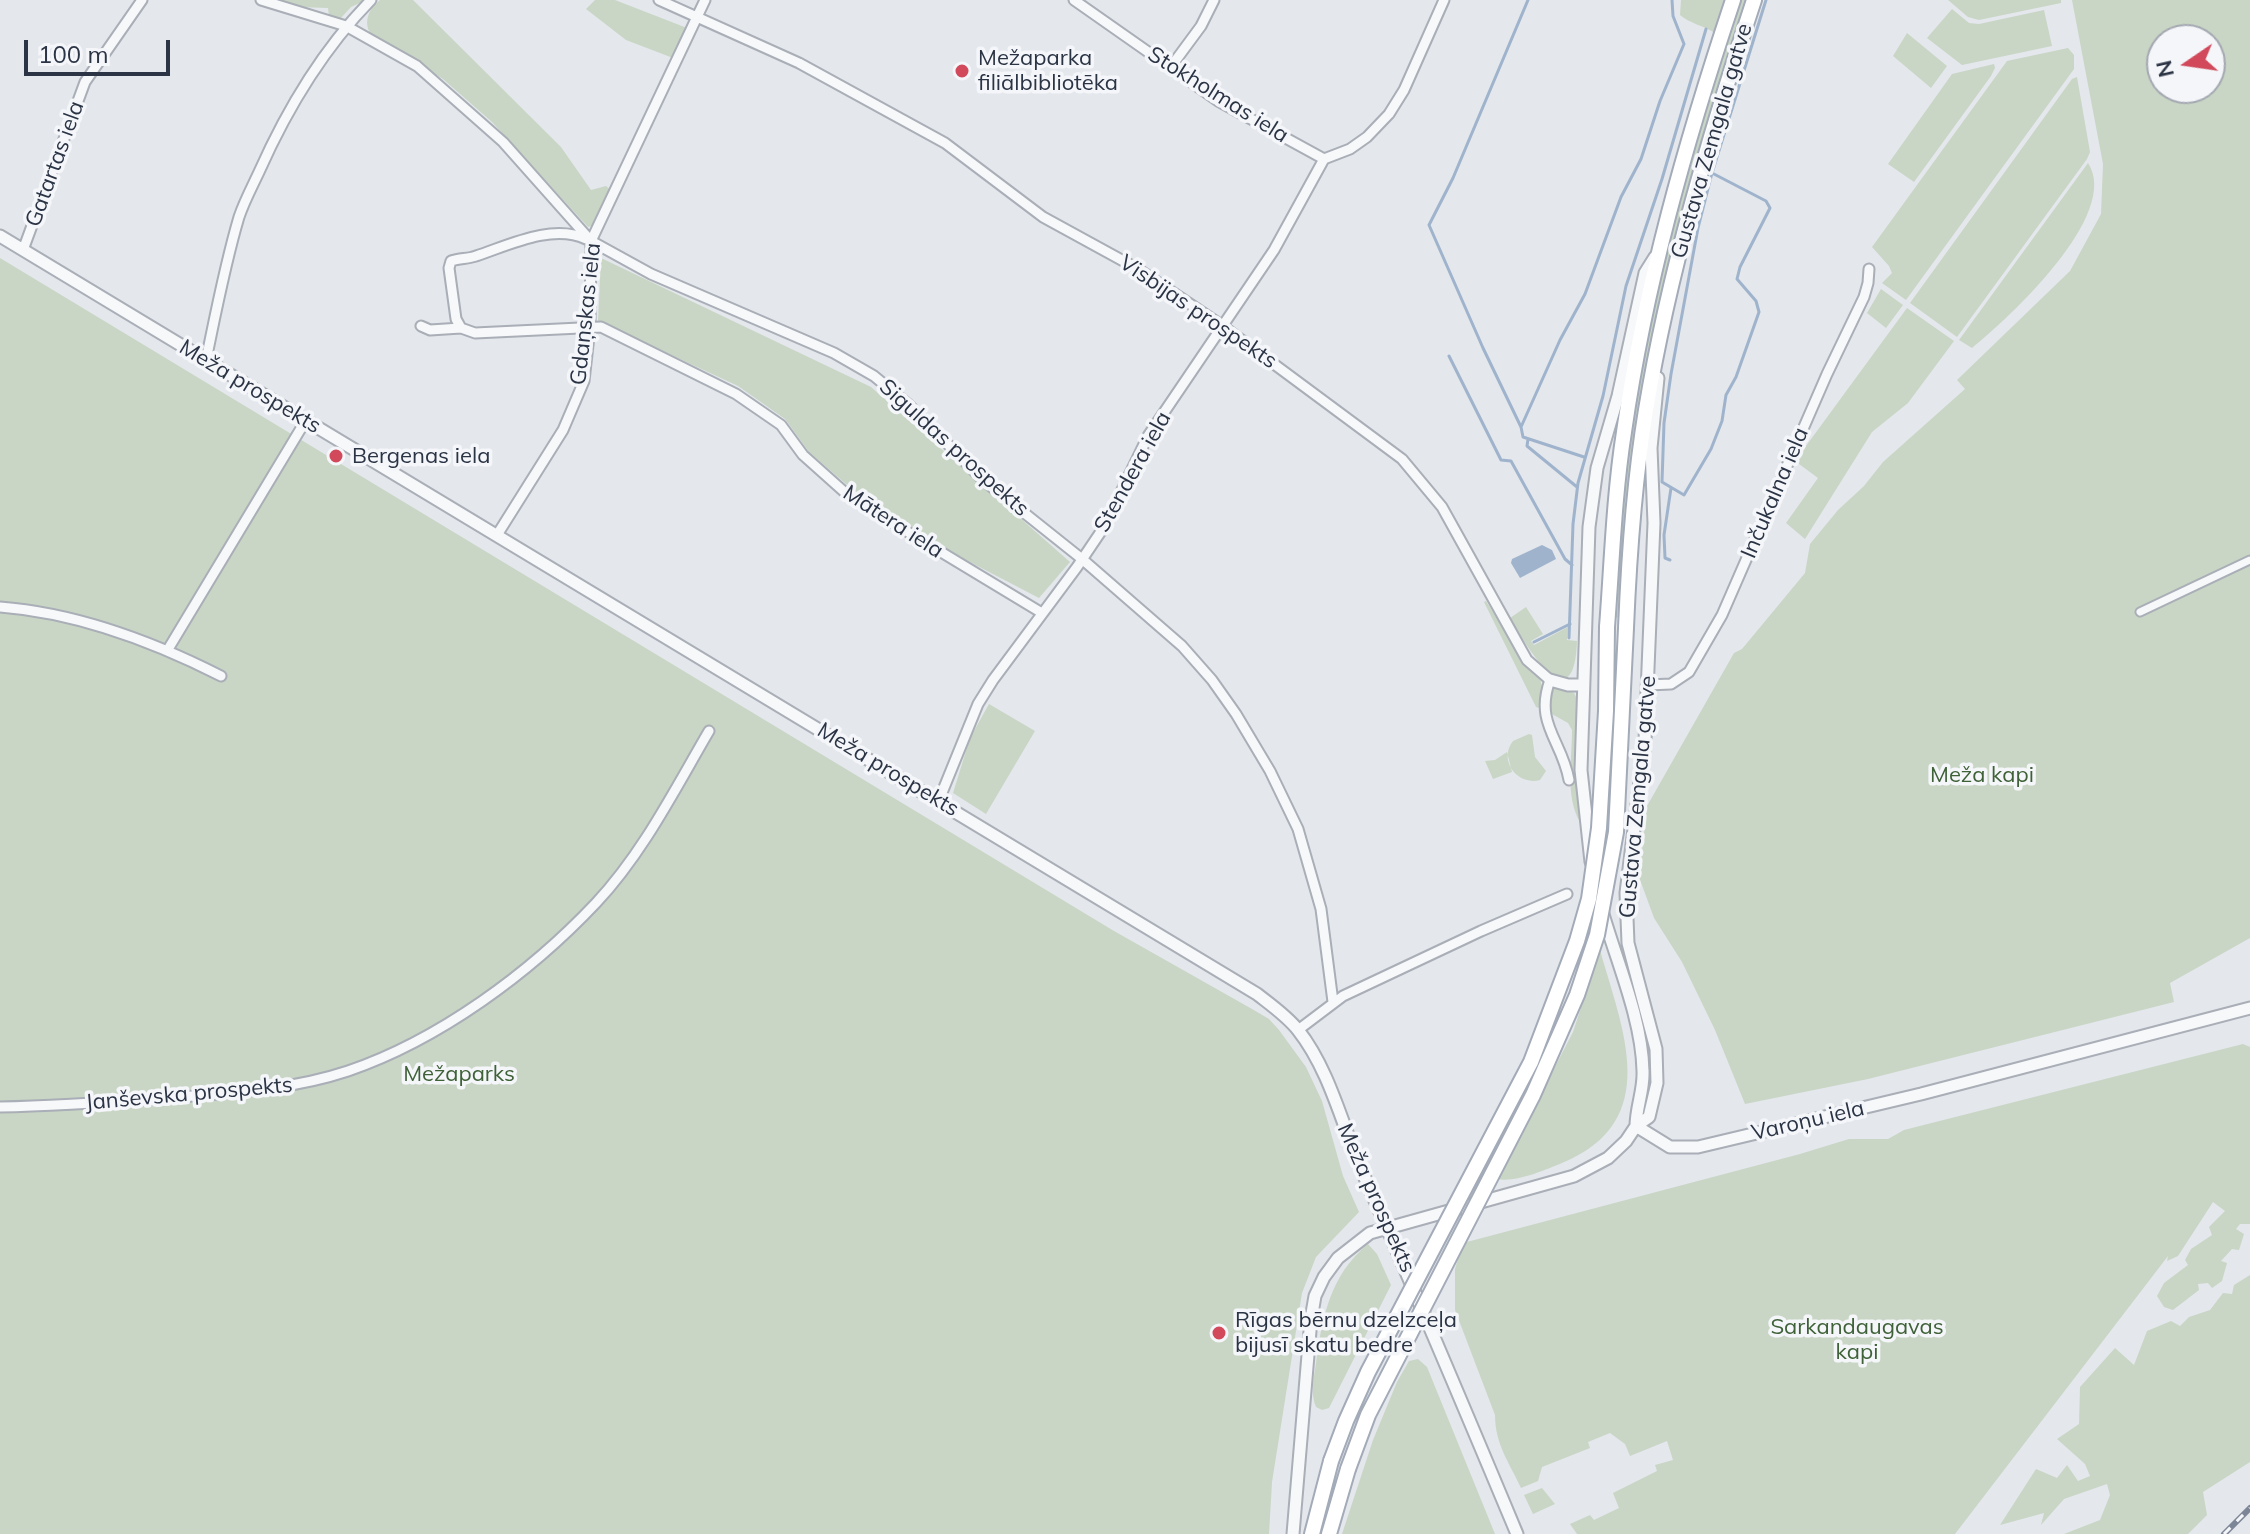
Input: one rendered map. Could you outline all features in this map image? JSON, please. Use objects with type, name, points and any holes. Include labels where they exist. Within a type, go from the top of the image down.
[{"type":"main road","name":"Gustava Zemgala gatve","points":[[1312,1534],[1331,1461],[1346,1421],[1368,1372],[1531,1062],[1577,941],[1589,899],[1599,828],[1607,627],[1623,434],[1641,329],[1659,250],[1733,0]]},
{"type":"main road","name":"Gustava Zemgala gatve","points":[[1329,1534],[1348,1469],[1379,1390],[1533,1095],[1577,995],[1597,935],[1616,832],[1626,628],[1637,476],[1646,410],[1684,236],[1754,0]]},
{"type":"street","name":"Gatartas iela","points":[[23,250],[85,82],[142,0]]},
{"type":"street","name":"Siguldas prospekts","points":[[261,0],[346,26],[417,66],[503,142],[591,241],[651,274],[834,353],[874,376],[909,405],[983,480],[1082,559],[1182,646],[1220,691],[1270,771],[1298,829],[1321,909],[1333,1002]]},
{"type":"street","points":[[206,360],[240,214],[275,135],[302,87],[346,26],[371,0]]},
{"type":"street","name":"Visbijas prospekts","points":[[659,0],[799,63],[945,143],[1043,217],[1138,269],[1224,327],[1402,459],[1442,507],[1527,660],[1550,680]]},
{"type":"street","name":"Gdaņskas iela","points":[[497,535],[563,430],[584,381],[590,327],[591,241],[705,0]]},
{"type":"street","name":"Stokholmas iela","points":[[1074,0],[1218,101],[1324,159]]},
{"type":"street","points":[[1170,68],[1201,26],[1214,0]]},
{"type":"street","points":[[1324,159],[1350,149],[1367,137],[1389,114],[1404,90],[1444,0]]},
{"type":"street","name":"Stendera iela","points":[[939,800],[978,704],[1012,651],[1104,527],[1153,428],[1274,250],[1324,159]]},
{"type":"street","points":[[461,328],[456,319],[449,268],[451,261],[471,258],[531,237],[577,235],[591,241]]},
{"type":"street","name":"Meža prospekts","points":[[0,236],[1257,994],[1298,1030],[1326,1080],[1517,1534]]},
{"type":"street","name":"Gustava Zemgala gatve","points":[[1636,1126],[1644,1074],[1640,1045],[1601,910],[1588,842],[1581,770],[1582,685],[1589,527],[1597,468],[1618,396],[1645,273],[1659,250]]},
{"type":"street","name":"Inčukalna iela","points":[[1648,685],[1671,684],[1689,672],[1722,615],[1864,297],[1869,269]]},
{"type":"street","points":[[421,326],[430,330],[461,328],[475,333],[590,327]]},
{"type":"street","name":"Mātera iela","points":[[590,327],[601,327],[736,394],[781,425],[803,455],[850,497],[1042,613]]},
{"type":"street","name":"Gustava Zemgala gatve","points":[[1636,1126],[1649,1117],[1656,1092],[1658,1065],[1653,1032],[1628,943],[1626,893],[1642,779],[1654,523],[1651,448],[1662,330]]},
{"type":"street","points":[[167,651],[306,420]]},
{"type":"street","points":[[2140,612],[2250,560]]},
{"type":"street","points":[[0,607],[92,623],[167,651],[221,676]]},
{"type":"street","points":[[1569,780],[1544,713],[1543,700],[1550,680],[1582,685]]},
{"type":"street","name":"Janševska prospekts","points":[[0,1107],[56,1106],[228,1093],[305,1083],[377,1060],[460,1017],[533,961],[597,902],[631,859],[709,731]]},
{"type":"street","points":[[1588,842],[1609,851],[1622,848],[1633,838]]},
{"type":"street","points":[[1298,1030],[1333,1002],[1481,931],[1567,894]]},
{"type":"street","name":"Varoņu iela","points":[[1636,1126],[1670,1147],[1698,1147],[1921,1094],[2250,1008]]},
{"type":"street","points":[[1293,1534],[1306,1364],[1315,1296],[1324,1277],[1353,1245],[1370,1233],[1574,1176],[1608,1158],[1636,1126]]},
{"type":"green space","points":[[279,0],[366,0],[351,7],[340,19],[329,17],[328,8],[298,7]]},
{"type":"green space","points":[[380,0],[413,0],[561,147],[591,190],[606,186],[612,191],[595,225],[588,227],[492,122],[443,79],[370,33],[367,23],[369,15]]},
{"type":"green space","points":[[595,0],[615,0],[687,28],[673,58],[626,40],[586,9]]},
{"type":"green space","points":[[1681,0],[1726,0],[1715,33],[1680,15]]},
{"type":"green space","points":[[1739,0],[1747,0],[1682,209],[1656,316],[1633,448],[1619,618],[1615,617],[1621,508],[1634,400],[1647,328],[1677,204]]},
{"type":"green space","points":[[1948,0],[2061,0],[2061,3],[1979,20],[1968,17]]},
{"type":"green space","name":"Meža kapi","points":[[2072,0],[2250,0],[2250,938],[2170,983],[2174,1002],[1868,1079],[1745,1104],[1715,1030],[1682,962],[1654,918],[1639,877],[1647,806],[1734,653],[1742,649],[1805,573],[1810,544],[1883,462],[1965,389],[1957,380],[2070,271],[2101,214],[2103,164]]},
{"type":"green space","points":[[1952,9],[1969,23],[1979,24],[2044,10],[2052,46],[1962,65],[1927,38]]},
{"type":"green space","points":[[1907,33],[1947,66],[1931,88],[1893,56]]},
{"type":"green space","points":[[2068,48],[2074,55],[2074,69],[1906,300],[1882,283],[1892,273],[1872,247],[2007,61]]},
{"type":"green space","points":[[1994,64],[1991,76],[1914,182],[1888,164],[1952,74]]},
{"type":"green space","points":[[2077,77],[2090,152],[2087,159],[1957,337],[1910,303],[2072,79]]},
{"type":"green space","points":[[2088,163],[2094,184],[2089,209],[2076,236],[2056,264],[2010,314],[1972,348],[1959,340]]},
{"type":"green space","name":"Mežaparks","points":[[0,258],[1114,931],[1269,1019],[1306,1067],[1322,1101],[1343,1176],[1359,1212],[1316,1257],[1302,1293],[1272,1482],[1269,1534],[0,1534]]},
{"type":"green space","points":[[601,258],[871,387],[1070,562],[1039,598],[966,560],[854,491],[809,452],[785,419],[738,386],[598,321]]},
{"type":"green space","points":[[1881,289],[1903,305],[1886,328],[1867,313]]},
{"type":"green space","points":[[1907,308],[1954,341],[1908,403],[1872,432],[1805,539],[1786,523],[1818,478],[1795,461]]},
{"type":"green space","points":[[1486,601],[1526,665],[1540,678],[1539,708],[1536,707]]},
{"type":"green space","points":[[1526,607],[1543,634],[1531,641],[1534,645],[1568,627],[1567,640],[1577,641],[1574,666],[1568,677],[1559,678],[1548,672],[1517,631],[1510,618]]},
{"type":"green space","points":[[1560,687],[1576,697],[1576,775],[1580,822],[1571,790],[1572,730],[1568,723],[1550,713],[1549,694]]},
{"type":"green space","points":[[989,704],[1035,731],[986,814],[953,793],[970,738]]},
{"type":"green space","points":[[1532,735],[1535,757],[1546,771],[1540,780],[1524,779],[1512,770],[1509,763],[1509,748],[1513,741]]},
{"type":"green space","points":[[1507,752],[1512,772],[1493,779],[1485,761],[1495,760]]},
{"type":"green space","points":[[1600,950],[1625,1041],[1628,1070],[1625,1098],[1614,1123],[1594,1145],[1562,1163],[1521,1178],[1497,1179],[1573,1032]]},
{"type":"green space","name":"Sarkandaugavas kapi","points":[[2243,1044],[2250,1047],[2250,1224],[2240,1224],[2236,1229],[2244,1234],[2239,1250],[2232,1249],[2221,1261],[2227,1263],[2222,1281],[2212,1288],[2208,1283],[2198,1284],[2199,1290],[2173,1310],[2164,1307],[2157,1296],[2164,1283],[2188,1265],[2185,1260],[2191,1249],[2212,1235],[2209,1227],[2225,1211],[2213,1202],[2178,1256],[2167,1261],[2168,1256],[1955,1534],[1577,1534],[1570,1524],[1590,1515],[1594,1520],[1619,1508],[1613,1493],[1657,1471],[1655,1465],[1673,1460],[1667,1441],[1630,1456],[1625,1444],[1610,1433],[1588,1442],[1590,1448],[1542,1467],[1538,1481],[1521,1488],[1500,1444],[1495,1415],[1455,1310],[1455,1269],[1463,1243],[1849,1139],[1888,1139],[1904,1130]]},
{"type":"green space","points":[[1368,1244],[1377,1254],[1391,1285],[1329,1408],[1322,1410],[1316,1407],[1313,1385],[1325,1314],[1336,1283],[1355,1256]]},
{"type":"green space","points":[[2250,1275],[2250,1462],[2203,1492],[2207,1515],[2188,1534],[2064,1534],[2100,1520],[2110,1495],[2107,1484],[2064,1499],[2041,1525],[2044,1513],[2000,1525],[2036,1469],[2057,1478],[2067,1465],[2078,1481],[2090,1476],[2085,1464],[2057,1439],[2079,1424],[2080,1387],[2115,1348],[2134,1365],[2147,1331],[2171,1321],[2180,1326],[2189,1317],[2210,1310],[2223,1293],[2232,1294],[2234,1285]]},
{"type":"green space","points":[[1418,1359],[1427,1367],[1495,1534],[1342,1534],[1373,1440],[1397,1382],[1409,1361]]},
{"type":"green space","points":[[1542,1488],[1555,1504],[1533,1514],[1524,1495]]},
{"type":"water","points":[[1542,545],[1552,550],[1556,559],[1520,578],[1511,563],[1512,559]]},
{"type":"waterway","points":[[1521,427],[1429,225],[1453,178],[1528,0]]},
{"type":"waterway","points":[[1584,457],[1523,437],[1521,427],[1560,340],[1585,294],[1684,44],[1673,16],[1672,0]]},
{"type":"waterway","points":[[1712,173],[1766,201],[1770,208],[1737,279],[1756,301],[1759,312],[1736,377],[1726,395],[1722,421],[1711,449],[1684,495],[1662,482],[1664,423],[1671,374],[1698,228],[1712,173],[1766,0]]},
{"type":"waterway","points":[[1569,638],[1573,524],[1578,483],[1603,396],[1626,286],[1662,179],[1706,29]]},
{"type":"waterway","points":[[1449,356],[1501,460],[1511,461],[1565,559],[1572,565]]},
{"type":"waterway","points":[[1528,439],[1527,446],[1577,487]]},
{"type":"waterway","points":[[1670,560],[1665,558],[1664,535],[1671,488]]},
{"type":"waterway","points":[[1534,642],[1570,624]]},
{"type":"railway","points":[[2224,1534],[2250,1508]]},
{"type":"place","name":"Mežaparka filiālbibliotēka","points":[[962,71]]},
{"type":"place","name":"Bergenas iela","points":[[336,456]]},
{"type":"place","name":"Rīgas bērnu dzelzceļa bijusī skatu bedre","points":[[1219,1333]]}]
